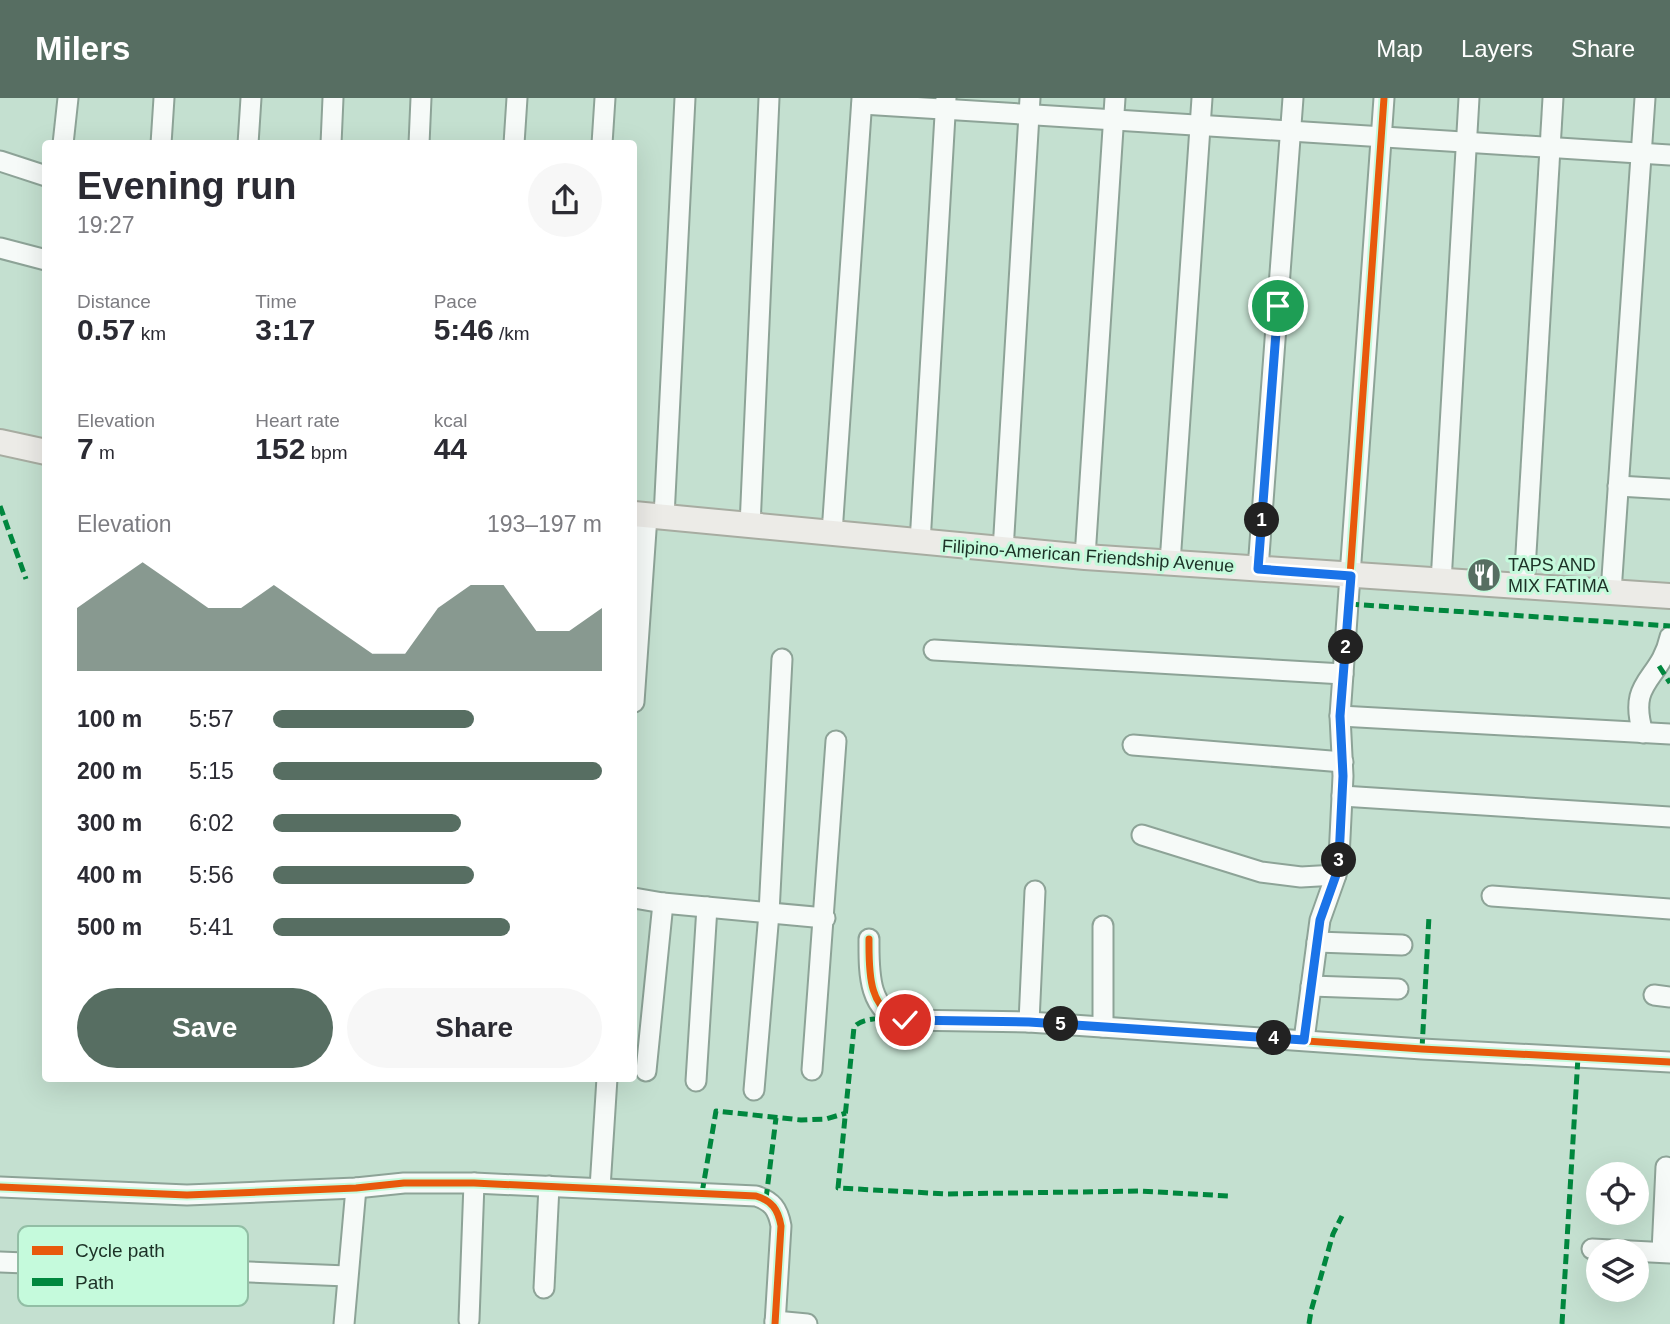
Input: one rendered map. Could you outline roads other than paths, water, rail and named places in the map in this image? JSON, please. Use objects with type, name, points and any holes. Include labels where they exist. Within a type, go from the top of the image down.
[{"type":"main road","points":[[0,442],[42,451]]},
{"type":"main road","name":"Filipino-American Friendship Avenue","points":[[648,516],[1003,551],[1670,596]]},
{"type":"street","points":[[63,140],[68,98]]},
{"type":"street","points":[[161,140],[164,98]]},
{"type":"street","points":[[248,140],[250,98]]},
{"type":"street","points":[[331,140],[333,98]]},
{"type":"street","points":[[419,140],[421,98]]},
{"type":"street","points":[[513,140],[517,98]]},
{"type":"street","points":[[602,140],[605,98]]},
{"type":"street","points":[[637,662],[685,98]]},
{"type":"street","points":[[750,526],[769,98]]},
{"type":"street","points":[[1085,557],[1115,98]]},
{"type":"street","points":[[1170,563],[1202,98]]},
{"type":"street","points":[[1258,569],[1293,98]]},
{"type":"street","points":[[1304,1040],[1323,907],[1336,875],[1340,849],[1343,762],[1340,716],[1384,98]]},
{"type":"street","points":[[1441,582],[1469,98]]},
{"type":"street","points":[[1524,587],[1553,98]]},
{"type":"street","points":[[1611,592],[1645,98]]},
{"type":"street","points":[[832,533],[862,101],[1030,107],[1114,121],[1670,155]]},
{"type":"street","points":[[920,543],[946,104]]},
{"type":"street","points":[[1003,551],[1030,107]]},
{"type":"street","points":[[0,161],[42,175]]},
{"type":"street","points":[[0,250],[42,259]]},
{"type":"street","points":[[1618,486],[1670,489]]},
{"type":"street","points":[[1643,733],[1637,710],[1640,691],[1662,659],[1670,637]]},
{"type":"street","points":[[934,650],[1343,674]]},
{"type":"street","points":[[754,1090],[769,913],[782,659]]},
{"type":"street","points":[[1340,716],[1670,734]]},
{"type":"street","points":[[812,1070],[836,741]]},
{"type":"street","points":[[1133,744],[1343,762]]},
{"type":"street","points":[[1342,796],[1670,817]]},
{"type":"street","points":[[1142,835],[1261,872],[1301,877],[1336,875]]},
{"type":"street","points":[[1029,1022],[1035,891]]},
{"type":"street","points":[[1492,896],[1670,909]]},
{"type":"street","points":[[637,899],[825,918]]},
{"type":"street","points":[[646,1071],[663,903]]},
{"type":"street","points":[[695,1081],[706,907]]},
{"type":"street","points":[[1103,926],[1103,1027]]},
{"type":"street","points":[[869,939],[871,985],[882,1006],[895,1018],[918,1021],[1029,1022],[1670,1062]]},
{"type":"street","points":[[1317,942],[1402,945]]},
{"type":"street","points":[[1311,986],[1398,989]]},
{"type":"street","points":[[600,1188],[607,1082]]},
{"type":"street","points":[[1666,1167],[1666,1252]]},
{"type":"street","points":[[0,1188],[187,1195],[356,1188],[404,1183],[474,1183],[741,1195],[765,1199],[779,1214],[781,1226],[775,1323],[807,1324]]},
{"type":"street","points":[[469,1320],[474,1183]]},
{"type":"street","points":[[544,1288],[548,1186]]},
{"type":"street","points":[[344,1324],[356,1188]]},
{"type":"street","points":[[0,1262],[18,1263]]},
{"type":"street","points":[[248,1272],[347,1276]]},
{"type":"place","name":"TAPS AND MIX FATIMA","points":[[1484,575]]}]
